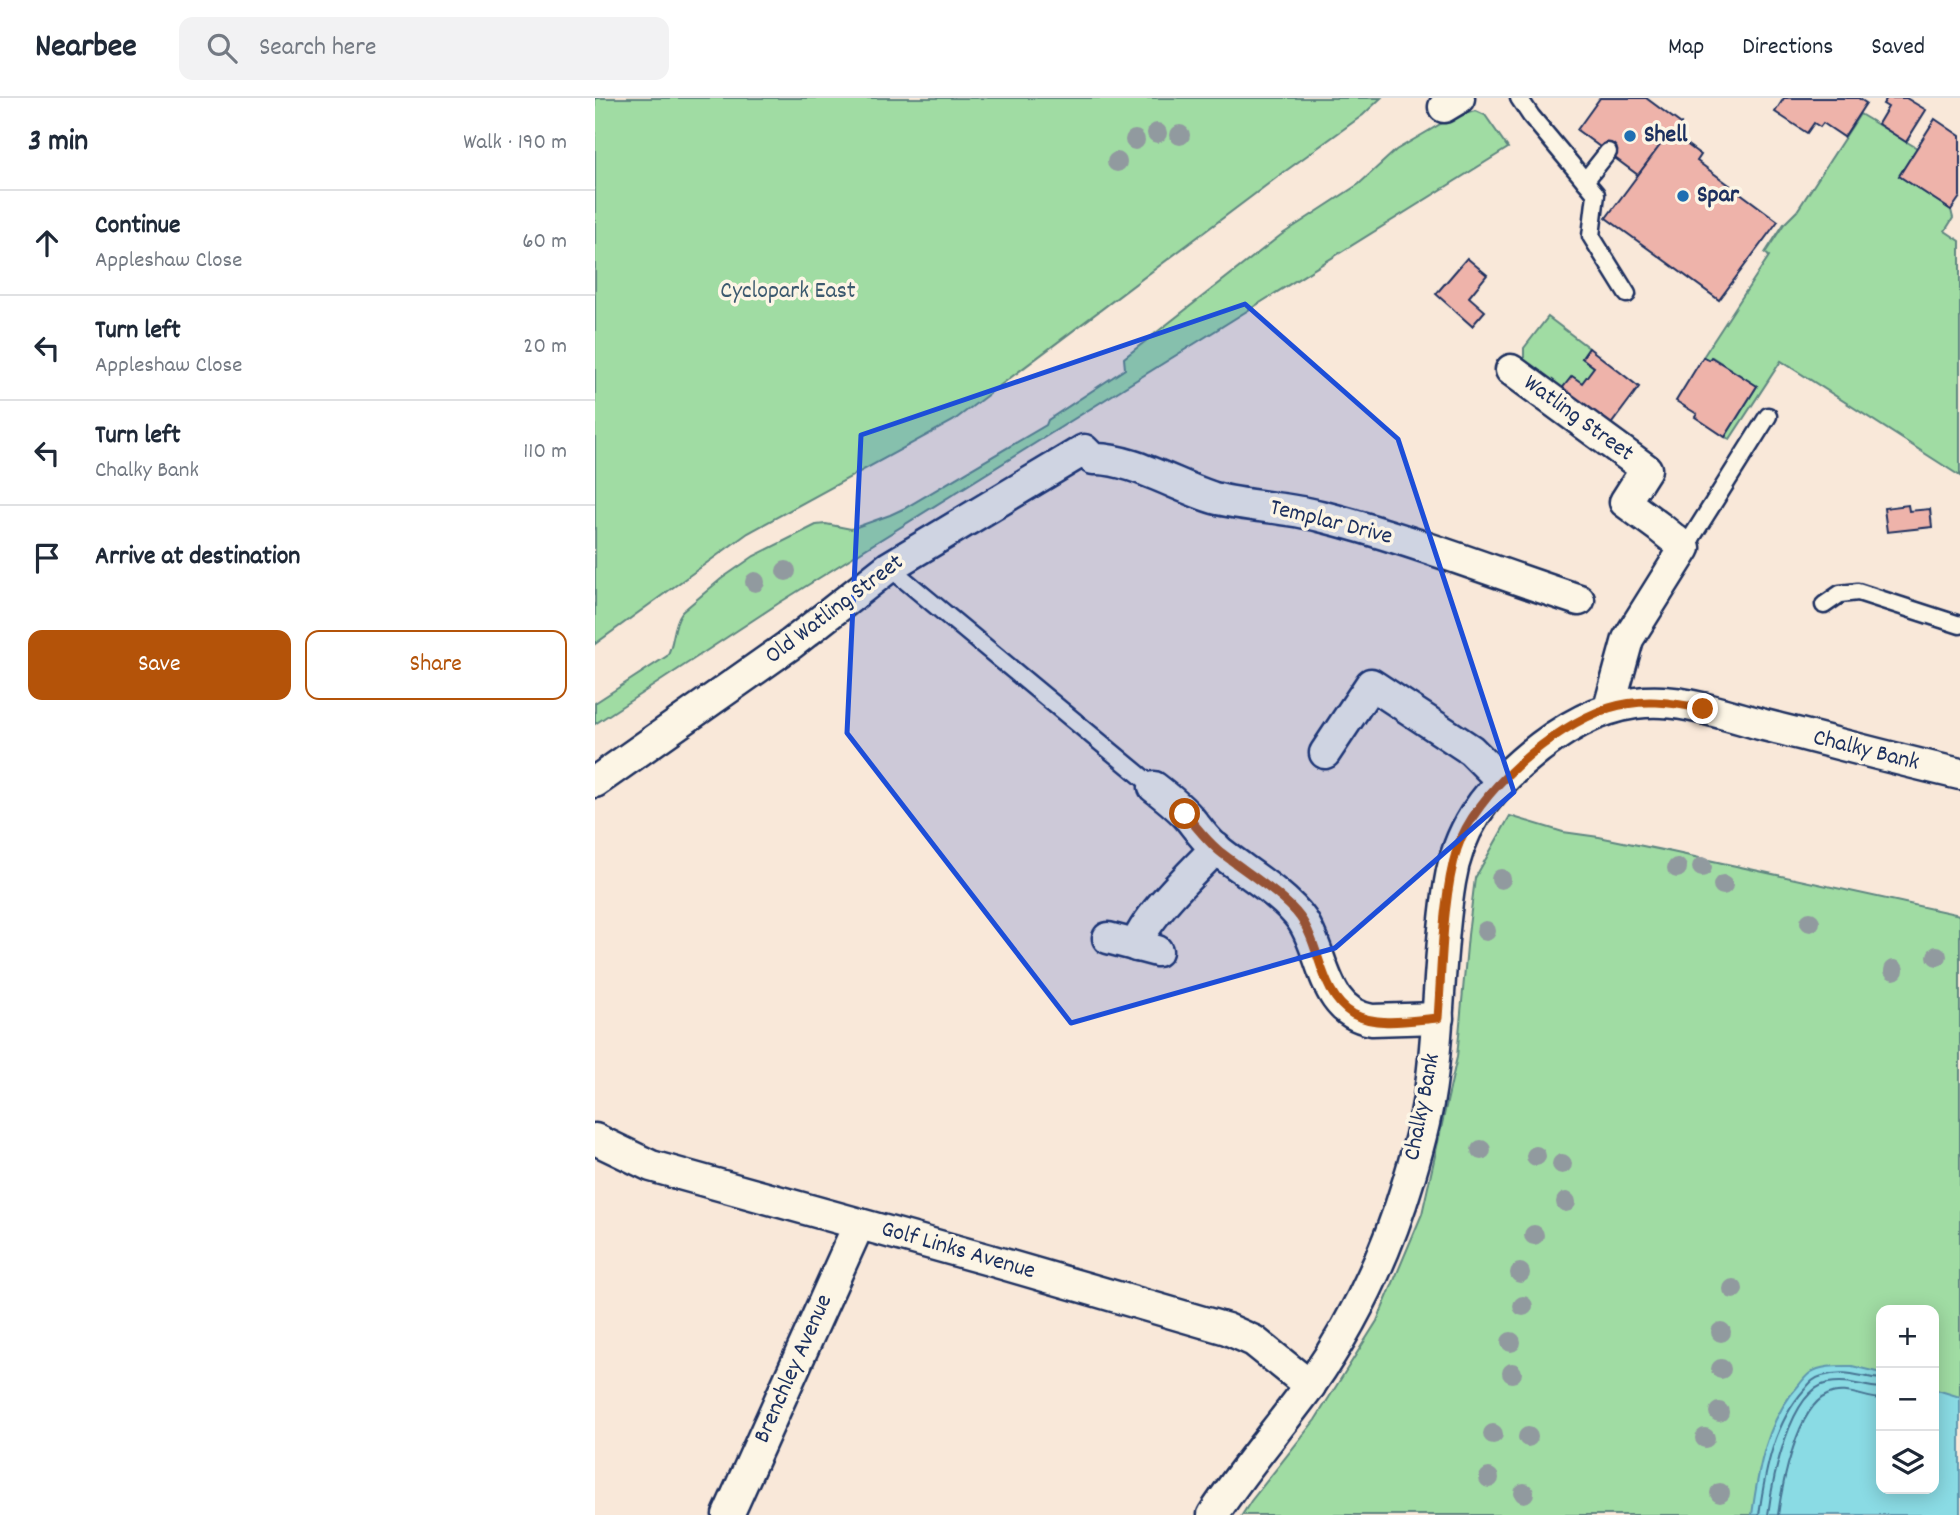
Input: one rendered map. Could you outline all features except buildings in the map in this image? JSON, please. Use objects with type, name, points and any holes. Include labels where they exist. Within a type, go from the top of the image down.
[{"type":"street","name":"Watling Street","points":[[1511,370],[1646,469],[1625,502],[1685,548]]},
{"type":"street","name":"Old Watling Street","points":[[595,782],[791,644],[889,567],[1084,450]]},
{"type":"street","name":"Templar Drive","points":[[1084,450],[1093,458],[1123,463],[1198,493],[1223,500],[1312,514],[1367,529],[1579,600]]},
{"type":"street","points":[[1609,708],[1628,639],[1685,548]]},
{"type":"street","points":[[1325,753],[1371,684],[1471,750],[1502,781]]},
{"type":"street","name":"Chalky Bank","points":[[1213,1515],[1310,1386],[1343,1334],[1365,1294],[1396,1220],[1417,1152],[1432,1080],[1448,896],[1455,857],[1472,818],[1502,781],[1544,744],[1582,720],[1609,708],[1649,702],[1681,704],[1960,774]]},
{"type":"street","points":[[1154,787],[1181,809],[1203,837],[1298,915],[1311,937],[1331,989],[1342,1006],[1361,1018],[1372,1020],[1438,1018]]},
{"type":"street","points":[[1134,945],[1149,921],[1216,848]]},
{"type":"street","name":"Golf Links Avenue","points":[[595,1139],[651,1166],[1227,1329],[1254,1341],[1310,1386]]},
{"type":"street","name":"Brenchley Avenue","points":[[728,1515],[859,1224]]},
{"type":"lane","points":[[1519,98],[1596,194],[1591,236],[1627,294]]},
{"type":"lane","points":[[1585,181],[1608,152]]},
{"type":"lane","points":[[1685,548],[1768,416]]},
{"type":"lane","points":[[889,567],[1154,787]]},
{"type":"lane","points":[[1824,605],[1840,594],[1857,592],[1960,625]]},
{"type":"highlighted area","points":[[1245,304],[1398,439],[1514,792],[1335,948],[1071,1023],[847,733],[861,435]]},
{"type":"green space","name":"Cyclopark East","points":[[595,98],[1381,98],[1363,115],[953,421],[748,533],[595,644]]},
{"type":"green space","points":[[1476,111],[1485,115],[1508,148],[779,603],[595,724],[595,703],[667,656],[682,612],[721,579],[754,556],[816,525],[826,524],[851,529],[890,515],[1046,425],[1048,420],[1125,369],[1124,358],[1281,235],[1359,184],[1396,150],[1449,119]]},
{"type":"green space","points":[[1860,114],[1917,148],[1899,176],[1951,210],[1953,218],[1945,231],[1960,241],[1960,476],[1781,361],[1730,439],[1725,437],[1757,386],[1712,357],[1709,360],[1703,357],[1769,256],[1765,253],[1784,224],[1797,211]]},
{"type":"green space","points":[[1548,317],[1589,348],[1582,358],[1594,367],[1582,383],[1572,376],[1561,390],[1524,367],[1524,348]]},
{"type":"green space","points":[[1510,816],[1563,832],[1672,852],[1960,915],[1960,1515],[1242,1515],[1315,1420],[1377,1321],[1422,1214],[1457,1057],[1475,878]]},
{"type":"water","points":[[1830,1366],[1852,1366],[1876,1372],[1876,1494],[1939,1494],[1939,1391],[1960,1397],[1960,1515],[1752,1515],[1766,1446],[1779,1413],[1810,1373]]},
{"type":"place","name":"Shell","points":[[1630,136]]},
{"type":"place","name":"Spar","points":[[1683,196]]},
{"type":"route","points":[[1185,814],[1203,837],[1294,910],[1311,937],[1335,998],[1342,1006],[1361,1018],[1372,1020],[1438,1018],[1448,896],[1455,857],[1468,824],[1495,788],[1544,744],[1582,720],[1609,708],[1637,702],[1660,702],[1703,709]]}]
